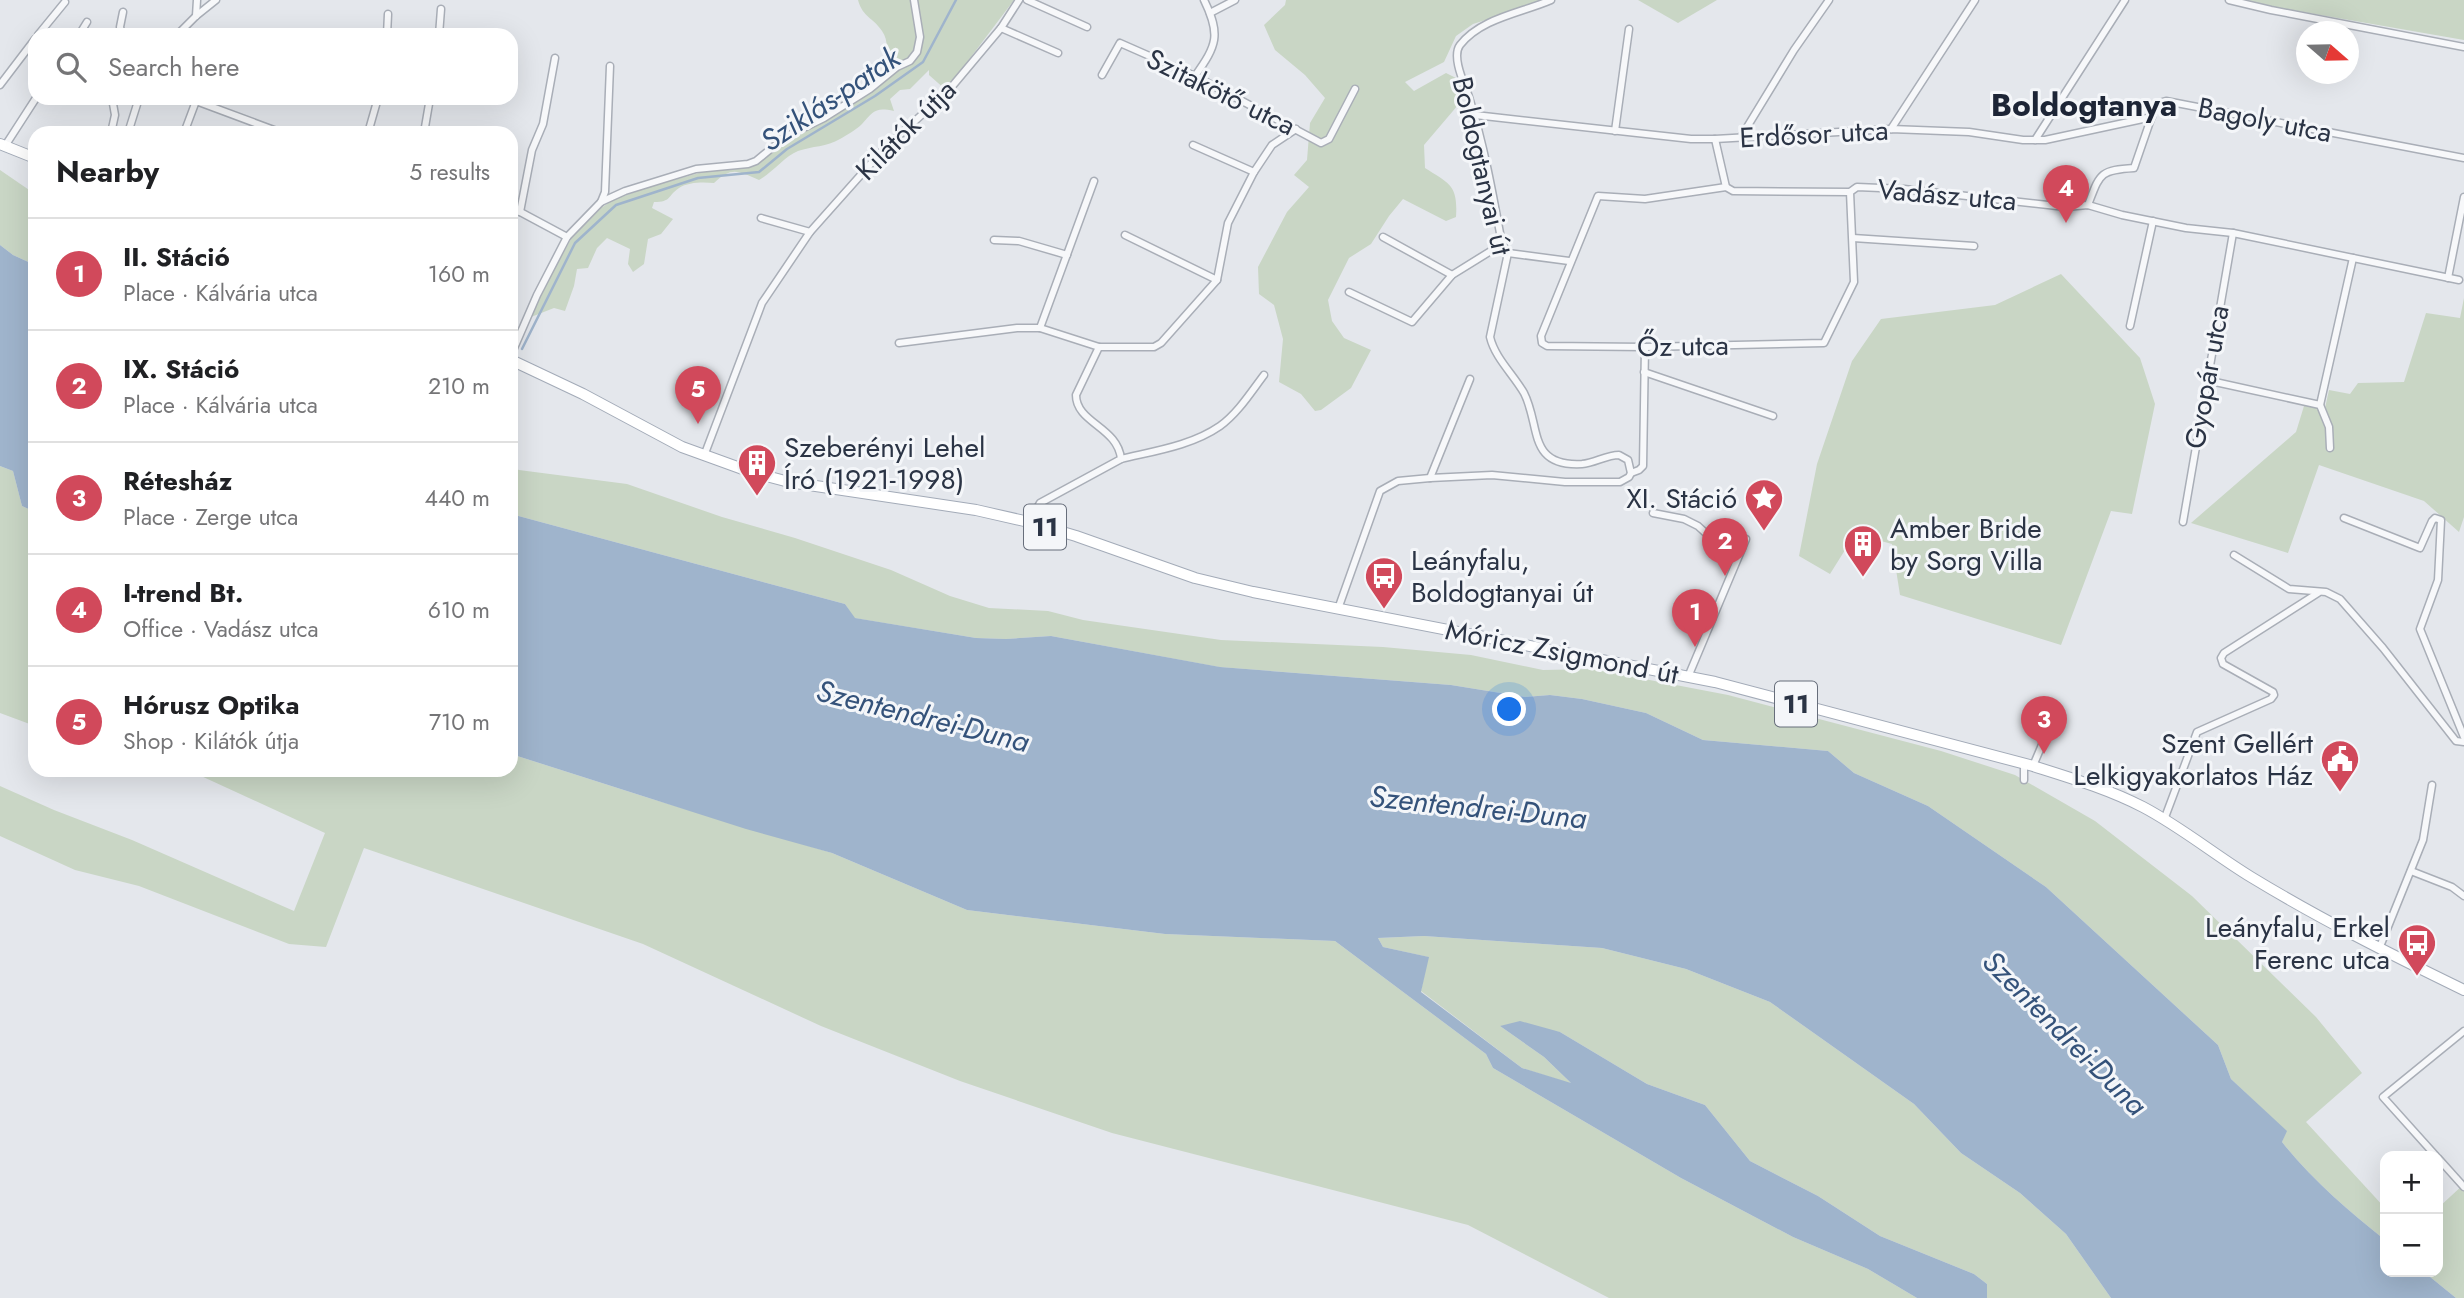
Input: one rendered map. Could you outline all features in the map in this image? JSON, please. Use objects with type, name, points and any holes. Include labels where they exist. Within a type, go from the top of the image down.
[{"type":"main road","points":[[2,145],[28,155]]},
{"type":"main road","name":"Móricz Zsigmond út","points":[[518,361],[704,456],[789,482],[975,510],[1028,522],[1195,578],[1688,677],[2028,764],[2120,797],[2164,820],[2250,877],[2379,949],[2464,990]]},
{"type":"street","points":[[196,16],[197,0]]},
{"type":"street","points":[[184,28],[216,0]]},
{"type":"street","points":[[518,341],[566,237],[601,202],[625,191],[696,169],[756,161],[785,137],[870,89],[910,61],[917,52],[920,37],[914,0]]},
{"type":"street","name":"Kilátók útja","points":[[704,456],[762,303],[810,232],[883,150],[949,90],[1001,28],[1019,0]]},
{"type":"street","points":[[1027,0],[1087,27]]},
{"type":"street","points":[[1195,76],[1215,44],[1216,34],[1203,0]]},
{"type":"street","points":[[1210,13],[1235,0]]},
{"type":"street","name":"Boldogtanyai út","points":[[1551,0],[1506,15],[1482,27],[1458,50],[1458,62],[1475,115],[1502,244],[1508,253],[1490,337],[1493,348],[1525,396],[1540,448],[1555,460],[1572,464],[1590,463],[1619,455],[1628,460],[1631,472]]},
{"type":"street","points":[[1741,137],[1794,50],[1829,0]]},
{"type":"street","points":[[1891,128],[1975,0]]},
{"type":"street","points":[[2035,140],[2125,0]]},
{"type":"street","points":[[2229,0],[2464,47]]},
{"type":"street","points":[[44,28],[65,2]]},
{"type":"street","points":[[440,28],[441,9]]},
{"type":"street","points":[[122,28],[123,12]]},
{"type":"street","points":[[387,28],[388,14]]},
{"type":"street","points":[[84,28],[88,22]]},
{"type":"street","points":[[1001,28],[1058,53]]},
{"type":"street","points":[[1615,131],[1629,29]]},
{"type":"street","name":"Szitakötő utca","points":[[1102,75],[1120,43],[1195,76],[1321,143],[1329,139],[1355,89]]},
{"type":"street","points":[[0,85],[28,48]]},
{"type":"street","points":[[518,197],[543,124],[555,58]]},
{"type":"street","points":[[601,202],[605,192],[610,66]]},
{"type":"street","name":"Bagoly utca","points":[[2152,117],[2159,103],[2166,101],[2464,158]]},
{"type":"street","points":[[2,145],[31,105]]},
{"type":"street","points":[[113,105],[113,126]]},
{"type":"street","points":[[130,126],[137,105]]},
{"type":"street","points":[[187,126],[194,105]]},
{"type":"street","points":[[207,105],[263,126]]},
{"type":"street","points":[[370,126],[376,105]]},
{"type":"street","points":[[425,126],[429,105]]},
{"type":"street","name":"Erdősor utca","points":[[1475,115],[1715,139],[1891,128],[1969,132],[2023,140],[2045,140],[2152,117]]},
{"type":"street","points":[[2088,205],[2099,177],[2113,169],[2134,168],[2152,117]]},
{"type":"street","points":[[900,343],[1017,328],[1040,328],[1100,347],[1154,347],[1217,280],[1228,223],[1254,172],[1272,145],[1296,129]]},
{"type":"street","points":[[1715,139],[1726,187]]},
{"type":"street","points":[[1193,145],[1254,172]]},
{"type":"street","points":[[1040,328],[1094,181]]},
{"type":"street","name":"Vadász utca","points":[[1569,261],[1598,196],[1645,200],[1726,187],[1733,191],[1850,192],[1857,187],[1904,189],[2066,207],[2088,205],[2186,228],[2233,233],[2459,280]]},
{"type":"street","points":[[1850,192],[1853,238],[1975,246]]},
{"type":"street","points":[[2448,278],[2464,197]]},
{"type":"street","points":[[518,212],[566,237]]},
{"type":"street","points":[[761,218],[810,232]]},
{"type":"street","points":[[2130,326],[2153,221]]},
{"type":"street","name":"Gyopár utca","points":[[2183,522],[2233,233]]},
{"type":"street","points":[[1125,234],[1217,280]]},
{"type":"street","points":[[1383,237],[1452,275]]},
{"type":"street","name":"Őz utca","points":[[1569,261],[1541,336],[1542,343],[1547,346],[1824,343],[1854,282],[1853,238]]},
{"type":"street","points":[[994,240],[1019,241],[1067,255]]},
{"type":"street","points":[[1349,292],[1412,322],[1452,275],[1502,244]]},
{"type":"street","points":[[1508,253],[1569,261]]},
{"type":"street","points":[[2330,449],[2329,427],[2320,405],[2353,258]]},
{"type":"street","points":[[1100,347],[1076,395],[1076,402],[1080,410],[1113,438],[1120,449],[1121,459]]},
{"type":"street","points":[[1338,608],[1380,491],[1398,481],[1492,475],[1565,482],[1606,482],[1625,481],[1631,472],[1639,470],[1643,466],[1645,347]]},
{"type":"street","points":[[1644,372],[1773,416]]},
{"type":"street","points":[[1028,522],[1040,503],[1121,459],[1195,440],[1221,426],[1236,412],[1264,375]]},
{"type":"street","points":[[1430,478],[1470,379]]},
{"type":"street","points":[[2206,380],[2320,405]]},
{"type":"street","points":[[1653,513],[1684,519],[1698,526],[1736,561]]},
{"type":"street","points":[[2234,555],[2290,589],[2326,592],[2340,599],[2383,648],[2456,741],[2464,739],[2420,629],[2438,580],[2441,520],[2435,518],[2432,521],[2420,548],[2344,518]]},
{"type":"street","points":[[1688,677],[1746,538]]},
{"type":"street","points":[[2164,820],[2197,732],[2271,699],[2274,695],[2223,664],[2221,658],[2224,653],[2318,593]]},
{"type":"street","points":[[2024,780],[2028,764],[2055,714]]},
{"type":"street","points":[[2379,949],[2423,840],[2432,785]]},
{"type":"street","points":[[2411,871],[2452,887],[2464,896]]},
{"type":"street","points":[[2432,1151],[2383,1097],[2464,1031]]},
{"type":"street","points":[[2443,1164],[2464,1187]]},
{"type":"green space","points":[[858,0],[1014,0],[946,90],[929,75],[929,70],[910,89],[900,90],[890,99],[894,111],[875,111],[846,136],[830,144],[793,153],[759,180],[731,172],[714,183],[691,184],[679,188],[667,200],[654,202],[652,208],[673,219],[661,234],[648,239],[644,264],[633,272],[628,264],[630,249],[607,238],[597,248],[588,268],[577,269],[565,311],[554,308],[531,317],[571,239],[601,208],[613,200],[706,171],[751,167],[788,140],[878,87],[887,44],[879,26],[865,14]]},
{"type":"green space","points":[[1286,0],[1541,0],[1473,24],[1456,36],[1444,62],[1405,82],[1414,91],[1446,73],[1458,79],[1464,98],[1424,145],[1425,168],[1451,186],[1456,198],[1456,217],[1446,221],[1403,199],[1371,244],[1349,258],[1328,300],[1332,321],[1344,338],[1371,350],[1351,388],[1321,410],[1315,411],[1301,394],[1279,382],[1283,339],[1274,305],[1259,294],[1258,267],[1287,212],[1309,187],[1294,175],[1307,160],[1310,123],[1325,98],[1305,75],[1275,50],[1264,25],[1285,5]]},
{"type":"green space","points":[[1638,0],[1717,0],[1678,23]]},
{"type":"green space","points":[[2234,0],[2464,0],[2464,40]]},
{"type":"green space","points":[[0,170],[28,189],[28,262],[0,245]]},
{"type":"green space","points":[[2061,274],[2140,358],[2155,404],[2132,514],[2111,511],[2061,645],[1900,595],[1892,544],[1855,534],[1830,574],[1799,556],[1817,464],[1852,361],[1881,319],[1995,305]]},
{"type":"green space","points":[[2464,298],[2464,517],[2459,532],[2424,501],[2319,465],[2288,553],[2191,523],[2296,432],[2304,406],[2325,408],[2329,390],[2350,394],[2358,383],[2404,382],[2426,313],[2460,318]]},
{"type":"green space","points":[[0,466],[13,471],[22,506],[28,509],[28,723],[0,713]]},
{"type":"green space","points":[[518,470],[627,484],[891,570],[950,596],[989,608],[1048,611],[1083,620],[1221,640],[1383,647],[1471,655],[1543,670],[1592,669],[1728,695],[1941,751],[2015,775],[2095,821],[2192,896],[2316,1017],[2362,1073],[2306,1122],[2380,1203],[2380,1236],[2331,1194],[2282,1142],[2286,1131],[2231,1079],[2218,1045],[2046,887],[1928,806],[1854,773],[1828,751],[1703,740],[1646,713],[1582,699],[1550,695],[1525,697],[1451,685],[1219,667],[1051,636],[976,638],[854,618],[845,604],[518,516]]},
{"type":"green space","points":[[518,756],[832,853],[967,910],[1165,934],[1335,941],[1486,1054],[1493,1068],[1681,1178],[1793,1237],[1868,1269],[1917,1298],[1609,1298],[1468,1225],[1112,1133],[960,1081],[821,1026],[643,944],[364,848],[326,947],[289,944],[139,886],[75,870],[0,836],[0,786],[294,911],[325,833],[203,777],[518,777]]},
{"type":"green space","points":[[1424,936],[1602,948],[1686,969],[1770,1002],[1914,1104],[1961,1153],[2020,1193],[2066,1234],[2111,1298],[1987,1298],[1987,1284],[1974,1274],[1880,1236],[1818,1196],[1750,1161],[1705,1105],[1647,1084],[1560,1032],[1500,1026],[1544,1057],[1572,1084],[1522,1068],[1421,991],[1428,957],[1383,947],[1378,938]]},
{"type":"green space","points":[[2464,1184],[2464,1298],[2456,1298],[2430,1277],[2443,1277],[2443,1203]]},
{"type":"water","points":[[0,245],[28,262],[28,509],[22,506],[13,471],[0,466]]},
{"type":"water","name":"Szentendrei-Duna","points":[[518,516],[845,604],[855,618],[976,638],[1051,636],[1220,667],[1451,685],[1525,697],[1550,695],[1582,699],[1646,713],[1703,740],[1828,751],[1854,773],[1928,806],[2046,887],[2218,1045],[2231,1079],[2287,1131],[2282,1142],[2331,1194],[2380,1236],[2380,1277],[2430,1277],[2456,1298],[2111,1298],[2066,1234],[2020,1193],[1961,1153],[1914,1104],[1770,1002],[1686,969],[1602,948],[1424,936],[1378,938],[1383,947],[1429,957],[1421,992],[1522,1068],[1571,1083],[1544,1057],[1500,1026],[1520,1021],[1560,1032],[1647,1084],[1705,1105],[1750,1161],[1818,1196],[1880,1236],[1974,1274],[1987,1284],[1987,1298],[1917,1298],[1868,1269],[1793,1237],[1681,1178],[1493,1068],[1486,1054],[1335,941],[1165,934],[967,910],[832,853],[746,829],[518,756]]},
{"type":"waterway","name":"Sziklás-patak","points":[[522,349],[575,243],[616,205],[698,178],[759,172],[787,149],[875,96],[923,62],[956,0]]},
{"type":"place","name":"I-trend Bt.","points":[[2066,223]]},
{"type":"place","name":"Hórusz Optika","points":[[698,424]]},
{"type":"place","name":"Szeberényi Lehel Író (1921-1998)","points":[[757,497]]},
{"type":"place","name":"XI. Stáció","points":[[1764,532]]},
{"type":"place","name":"IX. Stáció","points":[[1725,576]]},
{"type":"place","name":"Amber Bride by Sorg Villa","points":[[1863,578]]},
{"type":"place","name":"Leányfalu, Boldogtanyai út","points":[[1384,610]]},
{"type":"place","name":"II. Stáció","points":[[1695,647]]},
{"type":"place","name":"Rétesház","points":[[2044,754]]},
{"type":"place","name":"Szent Gellért Lelkigyakorlatos Ház","points":[[2340,793]]},
{"type":"place","name":"Leányfalu, Erkel Ferenc utca","points":[[2417,977]]},
{"type":"district","name":"Boldogtanya","points":[[2084,105]]}]
